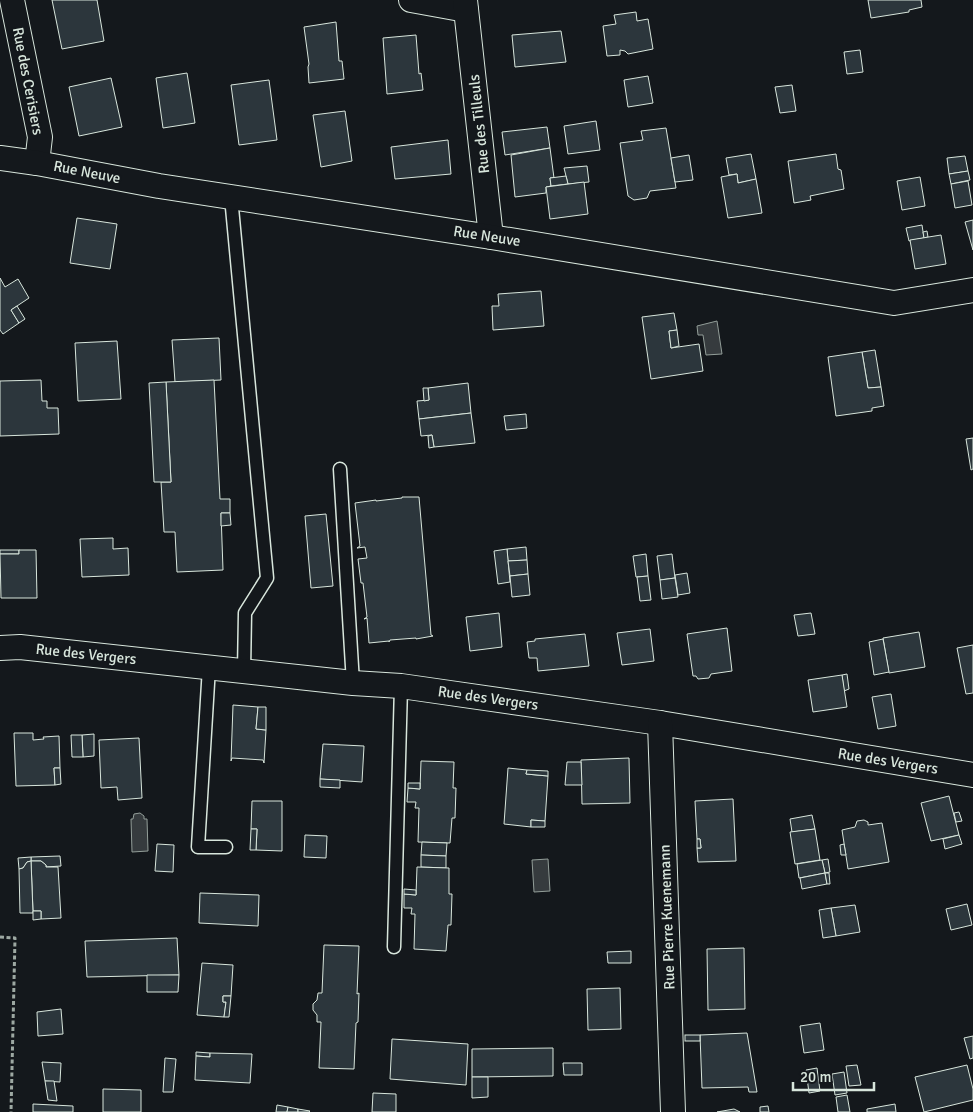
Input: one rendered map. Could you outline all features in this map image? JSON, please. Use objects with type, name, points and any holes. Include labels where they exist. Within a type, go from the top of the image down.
[{"type":"street","name":"Rue des Cerisiers","points":[[12,0],[40,137],[37,163]]},
{"type":"street","name":"Rue des Tilleuls","points":[[411,0],[466,5],[491,237]]},
{"type":"street","name":"Rue Neuve","points":[[0,158],[160,186],[491,237],[894,303],[973,290]]},
{"type":"street","name":"Rue des Vergers","points":[[0,648],[20,647],[401,686],[660,723],[973,774]]},
{"type":"street","name":"Rue Pierre Kuenemann","points":[[660,723],[673,1112]]},
{"type":"lane","points":[[231,197],[267,578],[245,613],[244,671]]},
{"type":"lane","points":[[340,469],[353,682]]},
{"type":"lane","points":[[208,667],[198,846],[226,847]]},
{"type":"lane","points":[[394,947],[401,686]]},
{"type":"path","points":[[0,937],[15,938],[11,1112]]},
{"type":"shaded area","points":[[717,321],[722,354],[706,355],[703,335],[698,335],[697,326]]},
{"type":"shaded area","points":[[140,813],[144,816],[144,819],[147,819],[148,851],[132,852],[131,819],[133,819],[134,814]]},
{"type":"shaded area","points":[[548,859],[550,891],[534,892],[532,860]]},
{"type":"building","points":[[52,0],[97,0],[104,41],[62,49]]},
{"type":"building","points":[[868,0],[921,0],[922,7],[909,10],[909,12],[871,18]]},
{"type":"building","points":[[636,12],[637,21],[648,19],[653,49],[628,54],[620,50],[620,55],[607,56],[603,26],[616,24],[614,15]]},
{"type":"building","points":[[336,22],[339,61],[342,61],[344,79],[309,83],[309,64],[304,27]]},
{"type":"building","points":[[561,31],[566,62],[515,67],[512,35]]},
{"type":"building","points":[[416,35],[419,74],[421,73],[423,90],[387,94],[383,38]]},
{"type":"building","points":[[860,50],[863,72],[847,74],[844,52]]},
{"type":"building","points":[[187,73],[195,123],[163,128],[156,78]]},
{"type":"building","points":[[648,76],[653,103],[628,107],[624,80]]},
{"type":"building","points":[[111,78],[122,127],[79,136],[69,87]]},
{"type":"building","points":[[269,80],[277,140],[239,145],[231,85]]},
{"type":"building","points":[[792,85],[796,111],[780,113],[775,87]]},
{"type":"building","points":[[345,111],[352,161],[321,167],[313,115]]},
{"type":"building","points":[[596,121],[600,150],[568,154],[564,126]]},
{"type":"building","points":[[547,127],[550,148],[505,155],[502,132]]},
{"type":"building","points":[[666,128],[676,188],[650,191],[647,198],[634,200],[628,196],[620,143],[643,140],[641,131]]},
{"type":"building","points":[[448,140],[451,174],[395,179],[391,147]]},
{"type":"building","points":[[550,148],[554,178],[550,178],[551,186],[546,187],[546,193],[515,197],[511,155]]},
{"type":"building","points":[[751,154],[756,179],[738,183],[737,174],[729,175],[726,158]]},
{"type":"building","points":[[836,154],[844,189],[810,196],[811,200],[794,203],[788,161]]},
{"type":"building","points":[[689,155],[693,180],[675,182],[671,158]]},
{"type":"building","points":[[965,156],[968,171],[949,174],[947,158]]},
{"type":"building","points":[[587,166],[589,182],[568,184],[564,168]]},
{"type":"building","points":[[968,171],[970,180],[951,184],[949,174]]},
{"type":"building","points":[[737,174],[738,183],[756,179],[762,213],[728,218],[721,177]]},
{"type":"building","points":[[566,176],[568,184],[551,186],[550,178]]},
{"type":"building","points":[[920,177],[925,206],[902,210],[897,181]]},
{"type":"building","points":[[968,181],[972,205],[955,208],[951,184]]},
{"type":"building","points":[[584,182],[588,214],[550,219],[546,187]]},
{"type":"building","points":[[77,218],[117,224],[110,269],[70,263]]},
{"type":"building","points":[[973,220],[973,250],[965,222]]},
{"type":"building","points":[[922,225],[924,238],[909,241],[906,228]]},
{"type":"building","points":[[927,231],[928,237],[924,238],[923,232]]},
{"type":"building","points":[[941,235],[946,264],[915,269],[910,240]]},
{"type":"building","points":[[0,278],[5,287],[18,279],[29,298],[11,310],[19,323],[3,334],[0,330]]},
{"type":"building","points":[[541,291],[544,326],[493,330],[492,306],[499,306],[498,294]]},
{"type":"building","points":[[17,306],[25,319],[19,323],[11,310]]},
{"type":"building","points":[[674,313],[677,330],[669,331],[671,348],[699,344],[703,371],[651,379],[642,317]]},
{"type":"building","points":[[677,330],[679,346],[671,348],[669,331]]},
{"type":"building","points":[[219,338],[221,380],[175,382],[172,340]]},
{"type":"building","points":[[117,341],[121,399],[78,401],[75,343]]},
{"type":"building","points":[[875,350],[881,387],[868,388],[862,352]]},
{"type":"building","points":[[862,352],[868,388],[881,387],[884,406],[872,408],[872,411],[836,416],[828,357]]},
{"type":"building","points":[[41,380],[42,401],[47,401],[47,408],[58,408],[59,434],[0,436],[0,381]]},
{"type":"building","points":[[214,380],[220,499],[230,499],[230,513],[221,513],[223,570],[177,572],[175,532],[164,532],[161,482],[171,482],[166,382]]},
{"type":"building","points":[[166,382],[171,482],[154,482],[149,383]]},
{"type":"building","points":[[468,383],[471,413],[419,419],[417,401],[429,400],[428,388]]},
{"type":"building","points":[[423,388],[428,388],[429,400],[424,401]]},
{"type":"building","points":[[471,413],[475,443],[434,447],[432,435],[421,436],[419,419]]},
{"type":"building","points":[[526,414],[527,428],[506,430],[504,416]]},
{"type":"building","points":[[432,435],[434,447],[429,448],[428,436]]},
{"type":"building","points":[[973,438],[973,469],[971,470],[966,439]]},
{"type":"building","points":[[402,497],[419,497],[431,635],[433,636],[369,643],[367,618],[364,619],[367,617],[363,583],[361,583],[358,559],[367,558],[365,547],[357,548],[360,546],[355,503]]},
{"type":"building","points":[[221,513],[230,513],[231,525],[221,526]]},
{"type":"building","points":[[326,514],[333,586],[311,588],[305,516]]},
{"type":"building","points":[[113,538],[113,549],[128,548],[129,575],[82,577],[80,539]]},
{"type":"building","points":[[526,547],[527,560],[508,561],[507,549]]},
{"type":"building","points":[[507,549],[510,582],[498,584],[494,551]]},
{"type":"building","points":[[0,550],[19,550],[19,554],[0,554]]},
{"type":"building","points":[[19,550],[36,550],[37,598],[1,598],[0,554],[19,554]]},
{"type":"building","points":[[646,554],[648,576],[636,577],[633,556]]},
{"type":"building","points":[[672,554],[675,578],[660,580],[657,556]]},
{"type":"building","points":[[527,560],[528,574],[510,576],[508,561]]},
{"type":"building","points":[[687,573],[690,593],[678,595],[675,575]]},
{"type":"building","points":[[528,574],[530,595],[512,597],[510,576]]},
{"type":"building","points":[[648,576],[651,600],[640,601],[637,577]]},
{"type":"building","points":[[675,578],[678,597],[662,599],[660,580]]},
{"type":"building","points":[[499,613],[502,647],[470,651],[466,617]]},
{"type":"building","points":[[811,613],[815,634],[798,636],[794,615]]},
{"type":"building","points":[[727,628],[732,671],[711,674],[709,678],[698,679],[696,676],[693,676],[687,634]]},
{"type":"building","points":[[650,629],[654,661],[622,665],[617,633]]},
{"type":"building","points":[[919,632],[925,667],[889,673],[883,638]]},
{"type":"building","points":[[585,634],[589,666],[538,671],[537,658],[529,658],[527,642],[535,641],[535,639]]},
{"type":"building","points":[[883,639],[889,672],[874,675],[869,642]]},
{"type":"building","points":[[973,645],[973,693],[966,694],[957,648]]},
{"type":"building","points":[[847,674],[849,689],[844,691],[842,675]]},
{"type":"building","points":[[842,675],[847,707],[813,712],[808,680]]},
{"type":"building","points":[[891,694],[896,726],[878,729],[872,697]]},
{"type":"building","points":[[233,705],[258,707],[256,729],[266,730],[264,763],[263,760],[232,758],[231,761]]},
{"type":"building","points":[[258,707],[266,707],[266,730],[256,729]]},
{"type":"building","points":[[14,733],[33,733],[33,740],[59,736],[60,768],[54,768],[55,785],[16,786]]},
{"type":"building","points":[[94,734],[94,756],[83,757],[82,735]]},
{"type":"building","points":[[71,735],[82,735],[83,757],[72,757]]},
{"type":"building","points":[[139,738],[142,798],[118,800],[117,787],[101,788],[99,740]]},
{"type":"building","points":[[323,744],[364,746],[362,782],[320,779]]},
{"type":"building","points":[[629,758],[630,803],[582,804],[581,760]]},
{"type":"building","points":[[421,761],[454,762],[453,788],[456,788],[455,818],[452,818],[450,843],[418,842],[419,808],[415,808],[416,802],[407,802],[408,788],[420,789]]},
{"type":"building","points":[[567,762],[581,762],[582,785],[565,785]]},
{"type":"building","points":[[54,768],[60,768],[61,784],[55,785]]},
{"type":"building","points":[[508,768],[527,770],[526,774],[548,776],[545,821],[531,820],[531,827],[504,824]]},
{"type":"building","points":[[527,770],[548,771],[548,776],[526,774]]},
{"type":"building","points":[[320,779],[340,780],[340,788],[320,787]]},
{"type":"building","points":[[408,783],[420,783],[420,789],[408,788]]},
{"type":"building","points":[[949,796],[959,835],[931,841],[921,803]]},
{"type":"building","points":[[733,799],[736,861],[698,862],[697,848],[701,848],[700,839],[697,839],[695,801]]},
{"type":"building","points":[[252,801],[282,801],[282,851],[256,850],[257,829],[251,829]]},
{"type":"building","points":[[959,812],[962,821],[956,822],[954,813]]},
{"type":"building","points":[[812,815],[815,829],[792,832],[790,819]]},
{"type":"building","points":[[531,820],[545,821],[545,827],[531,827]]},
{"type":"building","points":[[864,820],[868,822],[868,825],[882,823],[889,862],[848,869],[842,830],[855,827],[857,821]]},
{"type":"building","points":[[251,829],[257,829],[256,850],[250,850]]},
{"type":"building","points":[[815,829],[820,860],[795,864],[790,832]]},
{"type":"building","points":[[305,835],[327,836],[326,858],[304,857]]},
{"type":"building","points":[[959,835],[962,844],[945,849],[943,839]]},
{"type":"building","points":[[697,839],[700,839],[701,848],[697,848]]},
{"type":"building","points":[[422,842],[447,843],[446,856],[421,855]]},
{"type":"building","points":[[157,844],[174,845],[173,872],[155,871]]},
{"type":"building","points":[[844,844],[846,855],[841,855],[840,845]]},
{"type":"building","points":[[421,855],[446,856],[446,868],[421,867]]},
{"type":"building","points":[[60,856],[61,866],[46,867],[41,861],[31,861],[31,857]]},
{"type":"building","points":[[31,857],[31,861],[19,869],[18,858]]},
{"type":"building","points":[[828,859],[830,872],[825,873],[822,860]]},
{"type":"building","points":[[822,860],[825,873],[799,878],[797,864]]},
{"type":"building","points":[[31,861],[41,861],[46,867],[58,867],[61,918],[41,919],[41,911],[33,911]]},
{"type":"building","points":[[31,861],[33,913],[20,913],[19,869]]},
{"type":"building","points":[[417,867],[449,868],[449,894],[452,894],[451,925],[448,925],[446,951],[414,949],[415,914],[411,914],[412,908],[404,908],[404,894],[416,895]]},
{"type":"building","points":[[825,873],[827,884],[802,889],[800,878]]},
{"type":"building","points":[[825,873],[829,873],[830,884],[827,884]]},
{"type":"building","points":[[404,889],[416,890],[416,895],[404,894]]},
{"type":"building","points":[[200,893],[259,895],[258,926],[199,923]]},
{"type":"building","points":[[967,904],[972,925],[951,930],[946,909]]},
{"type":"building","points":[[855,905],[860,932],[836,936],[831,908]]},
{"type":"building","points":[[831,908],[836,936],[823,938],[819,910]]},
{"type":"building","points":[[33,911],[41,911],[41,919],[33,920]]},
{"type":"building","points":[[177,938],[179,975],[87,977],[85,941]]},
{"type":"building","points":[[324,945],[359,946],[358,1022],[356,1023],[354,1069],[319,1068],[321,1022],[317,1022],[317,1015],[313,1010],[313,1004],[317,1000],[318,993],[322,993]]},
{"type":"building","points":[[744,948],[745,1009],[708,1010],[707,949]]},
{"type":"building","points":[[631,951],[631,963],[608,963],[607,952]]},
{"type":"building","points":[[202,963],[233,965],[231,996],[223,996],[223,1002],[226,1002],[224,1017],[197,1015]]},
{"type":"building","points":[[147,975],[179,975],[178,992],[147,992]]},
{"type":"building","points":[[620,988],[621,1029],[588,1030],[587,989]]},
{"type":"building","points":[[223,996],[231,996],[229,1017],[224,1017],[226,1002],[223,1002]]},
{"type":"building","points":[[61,1009],[63,1034],[38,1036],[37,1012]]},
{"type":"building","points":[[820,1023],[824,1050],[804,1053],[800,1026]]},
{"type":"building","points":[[747,1033],[757,1092],[749,1092],[748,1087],[702,1088],[700,1035]]},
{"type":"building","points":[[685,1035],[700,1035],[700,1041],[685,1041]]},
{"type":"building","points":[[973,1036],[973,1058],[970,1059],[964,1038]]},
{"type":"building","points":[[392,1039],[468,1044],[466,1085],[390,1079]]},
{"type":"building","points":[[553,1048],[553,1076],[472,1077],[472,1049]]},
{"type":"building","points":[[196,1052],[210,1053],[210,1057],[196,1056]]},
{"type":"building","points":[[210,1053],[252,1054],[250,1083],[195,1080],[196,1056],[210,1057]]},
{"type":"building","points":[[165,1058],[176,1059],[173,1092],[163,1092]]},
{"type":"building","points":[[42,1062],[61,1063],[60,1082],[45,1081]]},
{"type":"building","points":[[563,1063],[582,1063],[582,1075],[564,1075]]},
{"type":"building","points":[[857,1065],[861,1085],[849,1086],[846,1066]]},
{"type":"building","points":[[967,1065],[973,1089],[973,1100],[924,1112],[915,1077]]},
{"type":"building","points":[[817,1068],[820,1091],[809,1093],[806,1070]]},
{"type":"building","points":[[844,1072],[847,1093],[835,1095],[832,1074]]},
{"type":"building","points":[[472,1077],[488,1077],[488,1097],[472,1098]]},
{"type":"building","points":[[45,1081],[54,1081],[57,1101],[48,1100]]},
{"type":"building","points":[[103,1089],[141,1090],[141,1112],[103,1112]]},
{"type":"building","points":[[373,1093],[396,1094],[396,1112],[372,1112]]},
{"type":"building","points":[[847,1095],[850,1112],[838,1112],[836,1097]]},
{"type":"building","points":[[33,1104],[73,1106],[73,1112],[33,1112]]},
{"type":"building","points":[[895,1104],[896,1112],[867,1112],[867,1109]]},
{"type":"building","points":[[277,1105],[288,1107],[287,1112],[276,1112]]},
{"type":"building","points":[[768,1106],[769,1112],[760,1112],[760,1107]]},
{"type":"building","points":[[288,1107],[298,1109],[298,1112],[287,1112]]},
{"type":"building","points":[[298,1109],[310,1111],[298,1112]]},
{"type":"building","points":[[734,1109],[740,1112],[717,1112]]}]
